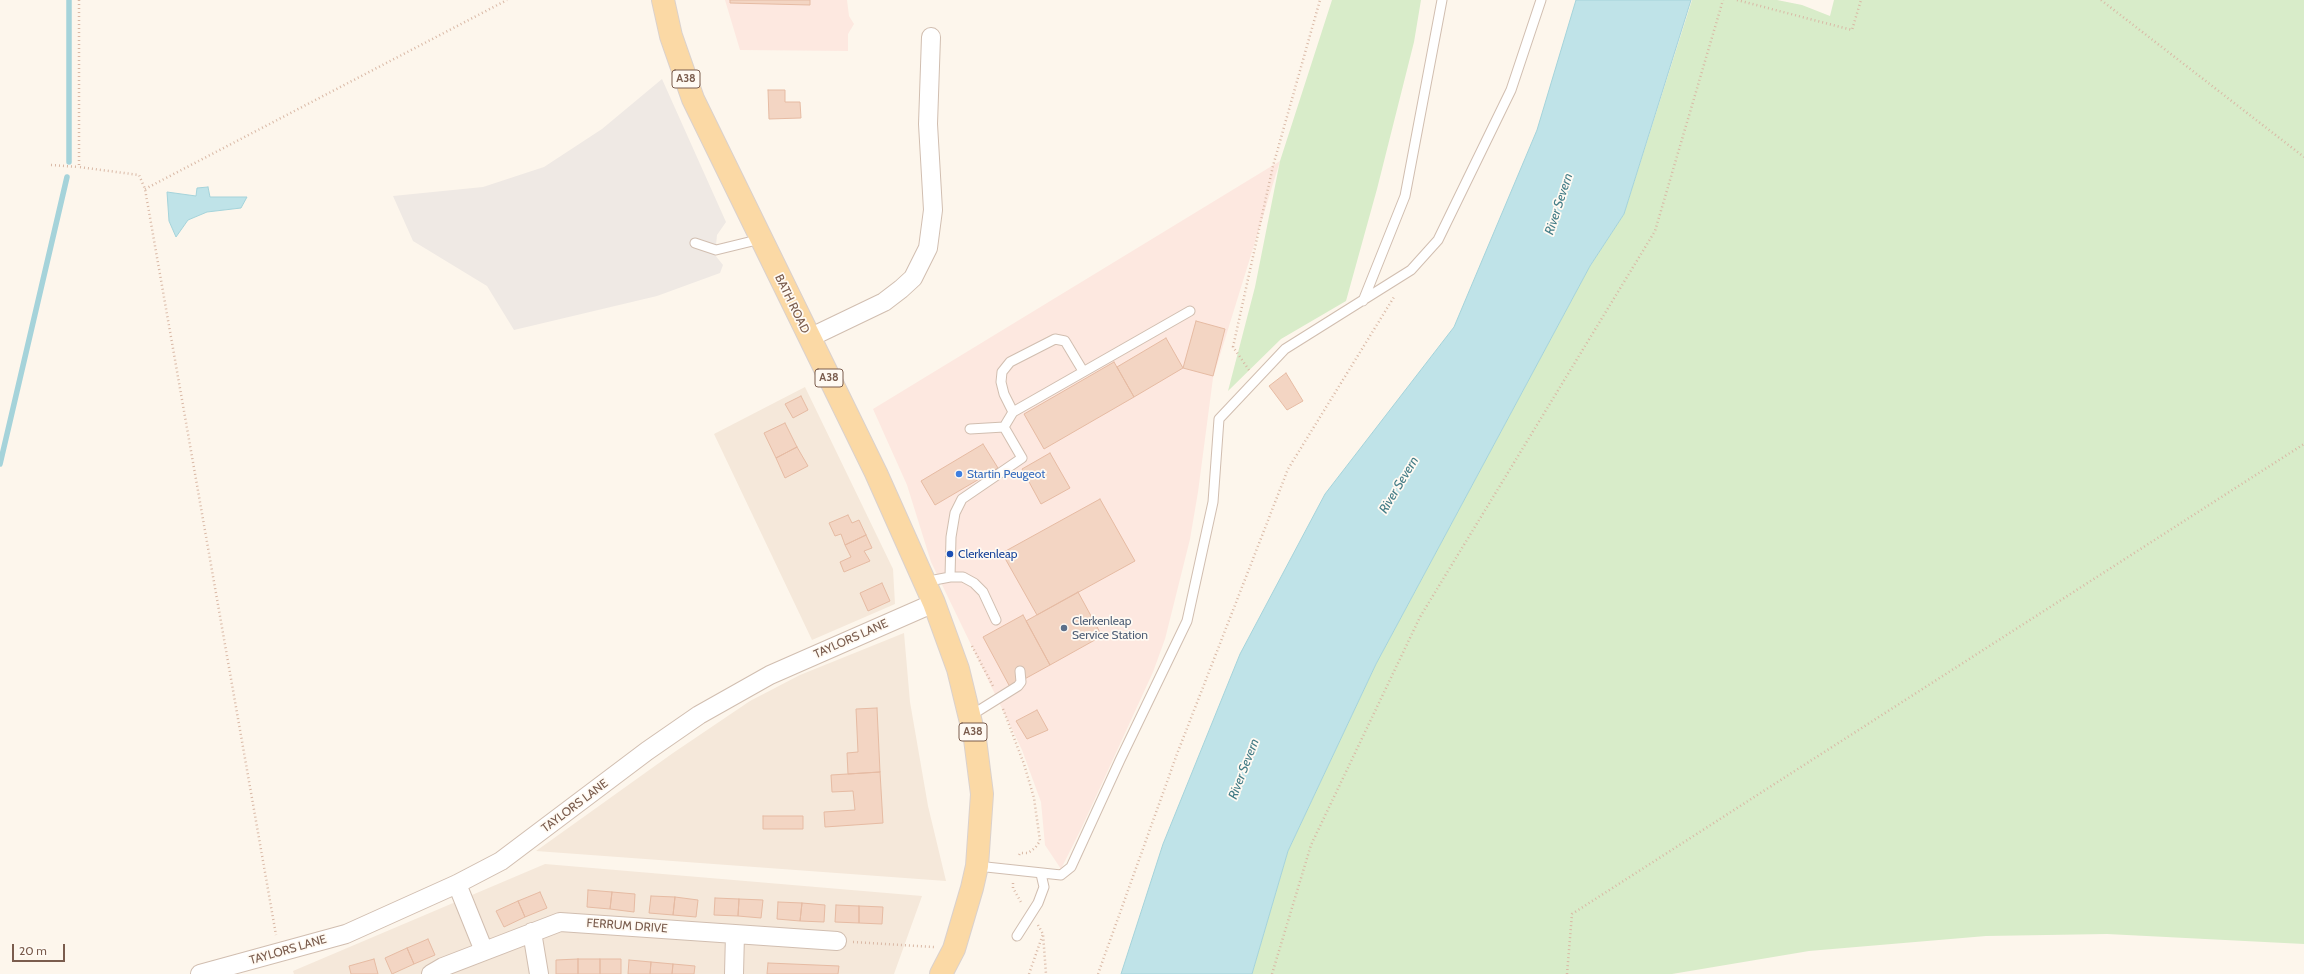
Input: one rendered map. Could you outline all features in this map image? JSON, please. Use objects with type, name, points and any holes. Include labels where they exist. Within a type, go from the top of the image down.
[{"type":"main road","name":"BATH ROAD","points":[[662,0],[671,36],[693,99],[760,239],[876,473],[934,603]]},
{"type":"main road","name":"A38","points":[[934,603],[958,669],[975,739],[982,794],[977,866],[954,949],[941,974]]},
{"type":"street","points":[[809,338],[878,305],[901,289],[913,278],[928,248],[933,210],[928,124],[931,37]]},
{"type":"street","name":"TAYLORS LANE","points":[[200,974],[280,954],[346,934],[457,884],[501,861],[647,751],[699,715],[770,675],[934,603]]},
{"type":"street","points":[[457,884],[484,951]]},
{"type":"street","name":"FERRUM DRIVE","points":[[431,974],[443,967],[560,922],[836,941]]},
{"type":"street","points":[[532,932],[539,974]]},
{"type":"street","points":[[734,974],[735,934]]},
{"type":"lane","points":[[1363,300],[1405,196],[1442,0]]},
{"type":"lane","points":[[977,866],[1061,875],[1071,867],[1120,760],[1187,621],[1213,502],[1219,419],[1285,349],[1411,270],[1438,240],[1511,90],[1541,0]]},
{"type":"lane","points":[[695,243],[716,250],[760,239]]},
{"type":"lane","points":[[1004,427],[1013,412],[1190,311]]},
{"type":"lane","points":[[1013,412],[1004,394],[1001,382],[1002,372],[1010,362],[1055,339],[1065,341],[1083,371]]},
{"type":"lane","points":[[950,577],[951,537],[955,513],[962,499],[1022,458],[1004,427]]},
{"type":"lane","points":[[970,429],[1004,427]]},
{"type":"lane","points":[[924,582],[950,577],[963,577],[974,583],[983,592],[996,620]]},
{"type":"lane","points":[[969,716],[1018,686],[1021,682],[1020,671]]},
{"type":"lane","points":[[1017,936],[1038,903],[1044,887],[1041,874]]},
{"type":"path","points":[[79,0],[79,167]]},
{"type":"path","points":[[145,189],[507,0]]},
{"type":"path","points":[[1256,380],[1233,347],[1273,166],[1320,0]]},
{"type":"path","points":[[1272,974],[1311,845],[1420,617],[1655,231],[1723,0]]},
{"type":"path","points":[[1736,0],[1852,30],[1861,0]]},
{"type":"path","points":[[2101,0],[2304,156]]},
{"type":"path","points":[[51,165],[139,175],[145,189],[280,954]]},
{"type":"path","points":[[1098,974],[1177,754],[1288,469],[1411,270]]},
{"type":"path","points":[[1567,974],[1572,914],[2304,444]]},
{"type":"path","points":[[969,639],[999,698],[1024,764],[1034,798],[1040,841],[1028,853],[1020,853],[1015,871],[1013,888],[1043,934],[1047,962],[1046,974]]},
{"type":"path","points":[[1029,974],[1043,934]]},
{"type":"path","points":[[836,941],[954,949]]},
{"type":"shaded area","points":[[725,0],[847,0],[849,16],[854,24],[848,34],[848,51],[740,50]]},
{"type":"shaded area","points":[[662,79],[726,222],[717,235],[715,255],[723,265],[720,273],[657,296],[514,330],[487,286],[413,241],[393,196],[483,187],[544,167],[602,129]]},
{"type":"shaded area","name":"Clerkenleap","points":[[1280,161],[1213,378],[1198,492],[1190,539],[1165,639],[1153,672],[1082,827],[1061,869],[1045,845],[1041,802],[1022,750],[931,562],[907,485],[873,409]]},
{"type":"shaded area","points":[[805,387],[893,569],[895,604],[812,640],[714,434]]},
{"type":"shaded area","points":[[904,633],[910,702],[928,806],[946,881],[536,851],[673,753],[750,701],[800,675]]},
{"type":"shaded area","points":[[545,864],[922,896],[894,974],[294,974],[293,971]]},
{"type":"green space","points":[[1332,0],[1421,0],[1414,42],[1377,189],[1346,301],[1281,339],[1228,391],[1255,287],[1280,161]]},
{"type":"green space","points":[[1692,0],[1777,0],[1802,5],[1830,16],[1834,0],[2304,0],[2304,944],[2107,934],[1986,936],[1809,951],[1672,974],[1252,974],[1288,851],[1376,664],[1590,266],[1624,214]]},
{"type":"water","name":"River Severn","points":[[1576,0],[1691,0],[1624,214],[1590,266],[1376,664],[1288,851],[1252,974],[1121,974],[1163,844],[1240,654],[1325,494],[1454,327],[1537,130]]},
{"type":"water","points":[[208,187],[210,197],[247,197],[241,208],[207,212],[188,220],[176,237],[169,221],[167,192],[196,196],[197,188]]},
{"type":"building","points":[[730,0],[810,0],[810,5],[730,3]]},
{"type":"building","points":[[768,90],[785,90],[785,102],[800,102],[801,118],[769,119]]},
{"type":"building","points":[[1196,321],[1225,329],[1213,376],[1183,368]]},
{"type":"building","points":[[1166,338],[1183,368],[1134,397],[1117,367]]},
{"type":"building","points":[[1114,362],[1134,397],[1044,449],[1024,414]]},
{"type":"building","points":[[1286,373],[1303,401],[1287,410],[1269,386]]},
{"type":"building","points":[[801,396],[808,410],[793,418],[785,404]]},
{"type":"building","points":[[785,423],[797,447],[776,458],[764,433]]},
{"type":"building","name":"Startin Peugeot","points":[[983,444],[998,468],[935,505],[921,481]]},
{"type":"building","points":[[797,447],[808,466],[785,478],[776,458]]},
{"type":"building","points":[[1050,453],[1070,488],[1041,504],[1022,469]]},
{"type":"building","points":[[1100,499],[1135,561],[1037,615],[1002,553]]},
{"type":"building","points":[[848,515],[852,523],[859,520],[866,535],[845,545],[841,534],[835,536],[829,523]]},
{"type":"building","points":[[866,535],[872,548],[864,551],[870,561],[844,572],[840,562],[851,557],[845,545]]},
{"type":"building","points":[[882,583],[890,601],[868,611],[860,593]]},
{"type":"building","name":"Clerkenleap Service Station","points":[[1078,592],[1102,636],[1050,665],[1026,621]]},
{"type":"building","points":[[1023,615],[1050,665],[1010,687],[983,637]]},
{"type":"building","points":[[877,708],[880,772],[848,774],[847,753],[858,752],[856,709]]},
{"type":"building","points":[[1037,710],[1048,730],[1027,739],[1016,721]]},
{"type":"building","points":[[880,772],[883,823],[825,827],[824,812],[855,810],[853,791],[832,792],[831,775]]},
{"type":"building","points":[[763,816],[803,816],[803,829],[763,829]]},
{"type":"building","points":[[588,890],[612,892],[610,909],[587,907]]},
{"type":"building","points":[[540,892],[547,908],[525,917],[518,901]]},
{"type":"building","points":[[612,892],[635,894],[634,912],[610,909]]},
{"type":"building","points":[[651,896],[675,897],[673,915],[649,913]]},
{"type":"building","points":[[675,897],[698,900],[696,917],[673,915]]},
{"type":"building","points":[[715,898],[739,899],[738,916],[714,915]]},
{"type":"building","points":[[739,899],[763,900],[761,918],[738,916]]},
{"type":"building","points":[[518,901],[525,917],[504,927],[496,911]]},
{"type":"building","points":[[778,902],[802,903],[800,921],[777,919]]},
{"type":"building","points":[[802,903],[825,905],[824,922],[800,921]]},
{"type":"building","points":[[836,905],[859,906],[859,923],[835,922]]},
{"type":"building","points":[[859,906],[883,907],[882,924],[859,923]]},
{"type":"building","points":[[428,939],[435,955],[414,964],[407,948]]},
{"type":"building","points":[[407,948],[414,964],[392,974],[385,958]]},
{"type":"building","points":[[374,959],[378,974],[351,974],[349,966]]},
{"type":"building","points":[[578,959],[600,959],[600,974],[578,974]]},
{"type":"building","points":[[578,959],[578,974],[556,974],[556,960]]},
{"type":"building","points":[[600,959],[621,959],[621,974],[600,974]]},
{"type":"building","points":[[629,960],[651,962],[650,974],[628,974]]},
{"type":"building","points":[[651,962],[673,964],[672,974],[650,974]]},
{"type":"building","points":[[768,963],[839,966],[838,974],[767,974]]},
{"type":"building","points":[[673,964],[695,966],[694,974],[672,974]]},
{"type":"waterway","points":[[69,0],[69,162]]},
{"type":"waterway","points":[[0,464],[67,177]]},
{"type":"place","name":"Startin Peugeot","points":[[959,474]]},
{"type":"place","name":"Clerkenleap","points":[[950,554]]},
{"type":"place","name":"Clerkenleap Service Station","points":[[1064,628]]}]
